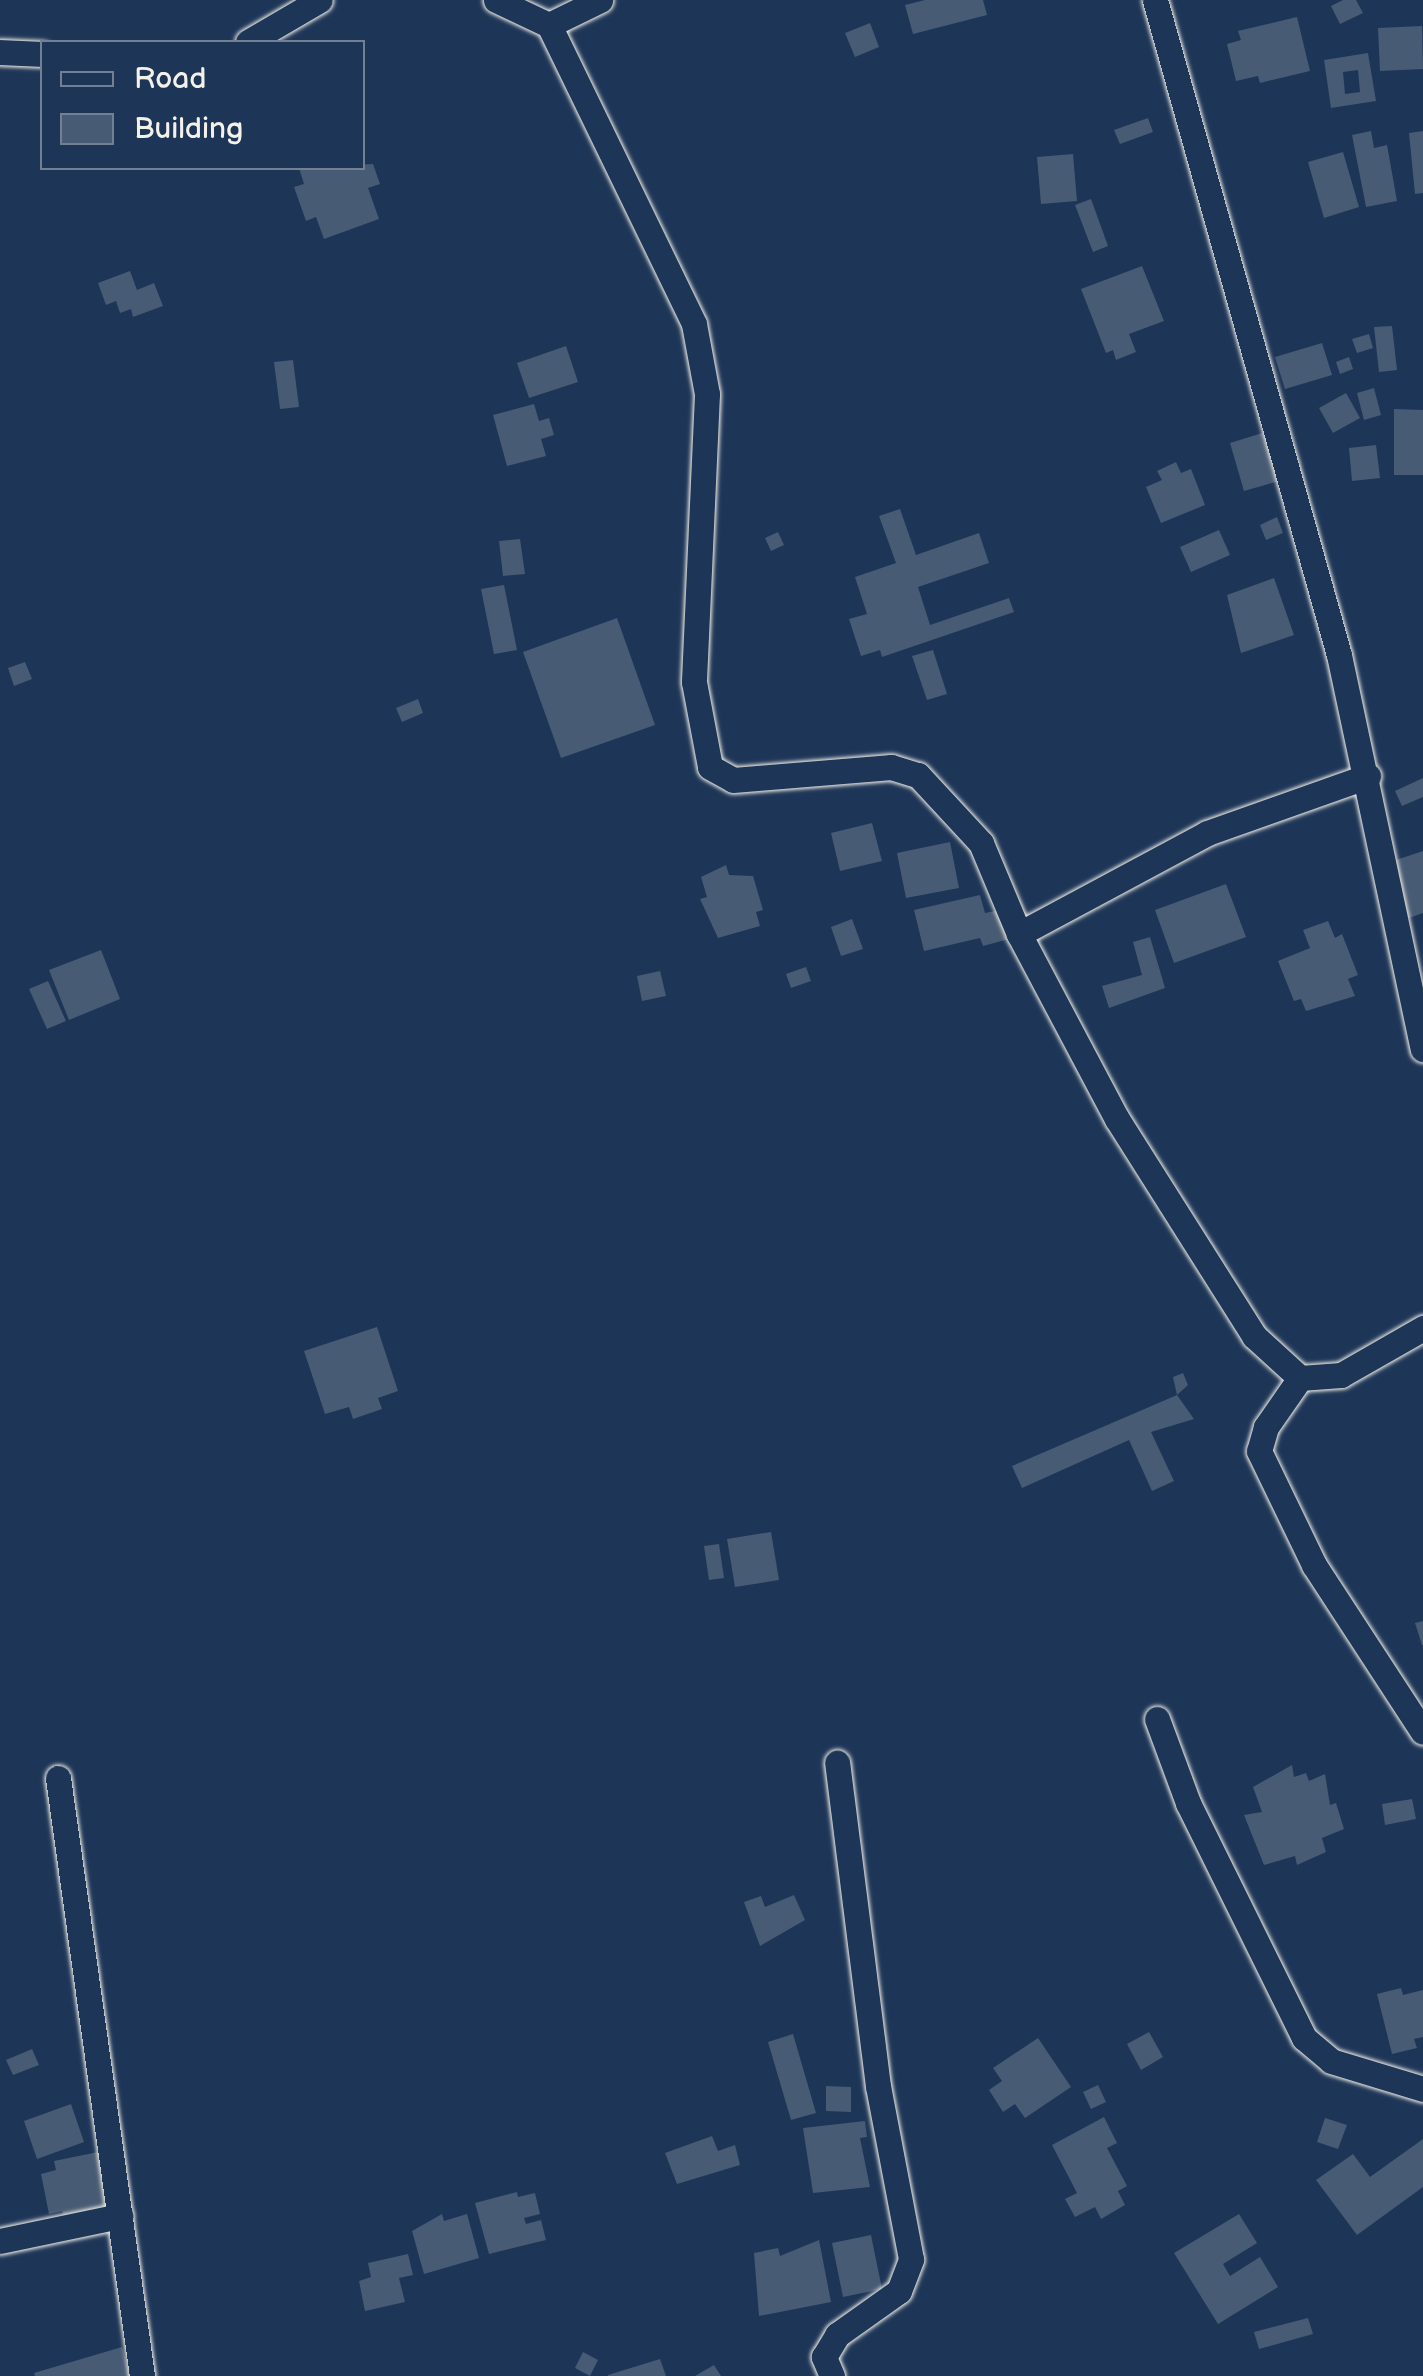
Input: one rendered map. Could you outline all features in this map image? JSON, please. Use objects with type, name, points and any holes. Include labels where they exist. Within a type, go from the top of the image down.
[{"type":"street","points":[[251,40],[320,0]]},
{"type":"street","points":[[496,0],[549,25],[694,324],[708,394],[694,682],[710,767],[734,780],[891,768],[918,776],[981,843],[1019,934],[1116,1120],[1254,1336],[1300,1378],[1341,1375],[1423,1328]]},
{"type":"street","points":[[549,25],[600,0]]},
{"type":"street","points":[[1155,0],[1294,480],[1411,935],[1423,1049]]},
{"type":"street","points":[[0,52],[40,54]]},
{"type":"street","points":[[1019,934],[1207,833],[1368,776]]},
{"type":"street","points":[[1300,1378],[1266,1427],[1259,1452],[1314,1565],[1423,1732]]},
{"type":"street","points":[[1157,1719],[1188,1802],[1304,2038],[1332,2061],[1423,2089]]},
{"type":"street","points":[[832,2376],[824,2357],[837,2335],[899,2291],[912,2259],[878,2086],[836,1762]]},
{"type":"street","points":[[58,1778],[142,2376]]},
{"type":"street","points":[[0,2242],[120,2216]]},
{"type":"building","points":[[925,0],[983,0],[987,15],[913,34],[905,5]]},
{"type":"building","points":[[1343,0],[1356,0],[1363,13],[1340,24],[1331,6]]},
{"type":"building","points":[[1297,17],[1310,71],[1260,83],[1258,76],[1236,81],[1227,44],[1241,40],[1238,31]]},
{"type":"building","points":[[870,23],[879,47],[855,57],[845,33]]},
{"type":"building","points":[[1422,26],[1423,69],[1380,71],[1378,28]]},
{"type":"building","points":[[1368,53],[1376,101],[1331,108],[1324,60]],"holes":[[[1358,70],[1360,92],[1345,94],[1343,72]]]},
{"type":"building","points":[[1148,118],[1153,132],[1120,144],[1114,130]]},
{"type":"building","points":[[1371,131],[1374,148],[1387,145],[1397,201],[1366,207],[1352,135]]},
{"type":"building","points":[[1423,131],[1423,193],[1415,194],[1409,133]]},
{"type":"building","points":[[1343,152],[1359,207],[1324,218],[1308,162]]},
{"type":"building","points":[[1073,154],[1077,201],[1041,204],[1037,157]]},
{"type":"building","points":[[365,164],[373,164],[380,184],[368,188],[379,219],[324,239],[316,217],[306,221],[294,187],[304,184],[300,170],[365,170]]},
{"type":"building","points":[[1091,199],[1108,246],[1093,252],[1075,205]]},
{"type":"building","points":[[1142,266],[1164,321],[1129,334],[1136,352],[1116,360],[1113,350],[1106,353],[1081,289]]},
{"type":"building","points":[[130,271],[137,290],[154,283],[163,306],[133,317],[131,309],[120,313],[116,301],[106,305],[98,283]]},
{"type":"building","points":[[1392,326],[1397,370],[1379,372],[1374,327]]},
{"type":"building","points":[[1369,334],[1373,348],[1357,353],[1352,339]]},
{"type":"building","points":[[1322,343],[1332,375],[1285,389],[1275,357]]},
{"type":"building","points":[[566,346],[578,382],[529,398],[517,363]]},
{"type":"building","points":[[1349,357],[1353,369],[1340,374],[1336,362]]},
{"type":"building","points":[[293,360],[299,407],[280,409],[274,362]]},
{"type":"building","points":[[1374,388],[1381,415],[1364,420],[1357,393]]},
{"type":"building","points":[[1346,393],[1360,418],[1333,433],[1319,408]]},
{"type":"building","points":[[534,404],[539,421],[549,418],[554,435],[541,439],[546,456],[507,466],[493,415]]},
{"type":"building","points":[[1394,409],[1423,410],[1423,475],[1394,475]]},
{"type":"building","points":[[1282,427],[1296,476],[1244,491],[1230,443]]},
{"type":"building","points":[[1376,445],[1380,478],[1352,481],[1349,448]]},
{"type":"building","points":[[1176,462],[1181,473],[1191,469],[1205,505],[1161,523],[1146,487],[1162,480],[1157,471]]},
{"type":"building","points":[[900,509],[916,555],[979,533],[989,563],[918,587],[930,625],[1009,598],[1014,612],[882,657],[880,650],[861,656],[849,619],[867,614],[855,577],[896,563],[879,516]]},
{"type":"building","points":[[1277,517],[1283,533],[1266,540],[1260,525]]},
{"type":"building","points":[[1219,530],[1230,555],[1191,572],[1180,547]]},
{"type":"building","points":[[778,532],[784,545],[771,551],[765,538]]},
{"type":"building","points":[[520,539],[525,574],[503,576],[499,541]]},
{"type":"building","points":[[1274,578],[1294,635],[1241,653],[1227,595]]},
{"type":"building","points":[[504,585],[517,650],[494,654],[481,589]]},
{"type":"building","points":[[617,618],[655,725],[561,758],[523,652]]},
{"type":"building","points":[[933,650],[947,694],[927,700],[912,656]]},
{"type":"building","points":[[25,662],[32,679],[14,686],[8,668]]},
{"type":"building","points":[[418,699],[423,713],[402,722],[396,708]]},
{"type":"building","points":[[1423,778],[1423,797],[1402,806],[1395,791]]},
{"type":"building","points":[[872,823],[882,861],[840,871],[831,833]]},
{"type":"building","points":[[950,842],[959,888],[906,898],[897,853]]},
{"type":"building","points":[[1423,851],[1423,913],[1409,918],[1390,862]]},
{"type":"building","points":[[726,865],[729,875],[753,876],[763,910],[756,912],[760,926],[718,938],[700,899],[707,897],[701,877]]},
{"type":"building","points":[[1226,884],[1246,937],[1174,963],[1155,910]]},
{"type":"building","points":[[980,895],[985,913],[1001,910],[1009,939],[983,946],[980,938],[924,951],[914,910]]},
{"type":"building","points":[[852,919],[863,949],[841,956],[831,927]]},
{"type":"building","points":[[1328,921],[1335,938],[1342,934],[1358,975],[1348,979],[1355,996],[1306,1011],[1301,999],[1294,1001],[1278,961],[1310,948],[1303,930]]},
{"type":"building","points":[[1150,937],[1165,988],[1109,1008],[1102,986],[1142,975],[1133,942]]},
{"type":"building","points":[[101,950],[120,999],[69,1020],[49,970]]},
{"type":"building","points":[[806,967],[811,981],[791,988],[786,974]]},
{"type":"building","points":[[660,971],[666,996],[642,1001],[637,976]]},
{"type":"building","points":[[48,981],[66,1021],[47,1029],[29,989]]},
{"type":"building","points":[[377,1327],[398,1391],[378,1398],[382,1409],[353,1419],[349,1407],[325,1414],[304,1351]]},
{"type":"building","points":[[1183,1373],[1188,1385],[1177,1395],[1173,1377]]},
{"type":"building","points":[[1177,1395],[1194,1419],[1151,1432],[1174,1481],[1152,1491],[1129,1440],[1022,1488],[1012,1466]]},
{"type":"building","points":[[771,1532],[779,1580],[735,1587],[727,1539]]},
{"type":"building","points":[[719,1544],[724,1578],[709,1580],[704,1546]]},
{"type":"building","points":[[1423,1621],[1423,1645],[1422,1645],[1415,1623]]},
{"type":"building","points":[[1292,1765],[1294,1777],[1306,1773],[1309,1781],[1325,1774],[1330,1805],[1336,1803],[1344,1829],[1322,1838],[1326,1852],[1297,1865],[1295,1856],[1264,1865],[1244,1815],[1262,1812],[1253,1787]]},
{"type":"building","points":[[1412,1799],[1416,1819],[1385,1825],[1382,1804]]},
{"type":"building","points":[[794,1895],[805,1920],[760,1946],[744,1902],[761,1896],[765,1907]]},
{"type":"building","points":[[1401,1988],[1403,1995],[1423,1990],[1423,2037],[1414,2039],[1417,2048],[1392,2054],[1377,1994]]},
{"type":"building","points":[[1149,2032],[1163,2057],[1141,2070],[1127,2044]]},
{"type":"building","points":[[793,2034],[816,2113],[791,2120],[768,2042]]},
{"type":"building","points":[[1038,2038],[1071,2087],[1025,2118],[1015,2104],[1003,2112],[989,2090],[1002,2081],[993,2068]]},
{"type":"building","points":[[32,2049],[39,2065],[13,2075],[6,2060]]},
{"type":"building","points":[[1098,2085],[1106,2102],[1091,2109],[1083,2092]]},
{"type":"building","points":[[826,2086],[851,2087],[851,2112],[826,2111]]},
{"type":"building","points":[[71,2104],[84,2142],[37,2159],[24,2121]]},
{"type":"building","points":[[1104,2117],[1117,2143],[1107,2148],[1127,2186],[1118,2191],[1125,2205],[1101,2219],[1095,2207],[1075,2217],[1065,2199],[1077,2193],[1052,2145]]},
{"type":"building","points":[[1325,2118],[1347,2125],[1338,2149],[1317,2142]]},
{"type":"building","points":[[865,2121],[867,2137],[860,2138],[870,2187],[813,2193],[803,2128]]},
{"type":"building","points":[[712,2136],[718,2151],[735,2145],[740,2165],[677,2184],[665,2153]]},
{"type":"building","points":[[1423,2139],[1423,2187],[1357,2235],[1316,2180],[1353,2154],[1370,2177]]},
{"type":"building","points":[[98,2152],[111,2213],[65,2223],[62,2211],[49,2214],[41,2174],[56,2170],[54,2161]]},
{"type":"building","points":[[517,2192],[518,2197],[535,2193],[540,2214],[524,2218],[526,2224],[541,2220],[546,2240],[489,2254],[475,2203]]},
{"type":"building","points":[[442,2214],[444,2221],[467,2214],[479,2258],[424,2274],[412,2231]]},
{"type":"building","points":[[1239,2214],[1257,2243],[1223,2264],[1230,2276],[1260,2257],[1278,2287],[1218,2324],[1174,2253]]},
{"type":"building","points":[[871,2235],[882,2289],[843,2297],[832,2243]]},
{"type":"building","points":[[819,2240],[831,2302],[759,2316],[754,2253],[778,2248],[780,2256]]},
{"type":"building","points":[[408,2254],[413,2275],[399,2278],[405,2302],[365,2311],[359,2281],[371,2277],[368,2263]]},
{"type":"building","points":[[1308,2318],[1313,2334],[1259,2349],[1254,2332]]},
{"type":"building","points":[[122,2347],[130,2376],[34,2373]]},
{"type":"building","points":[[583,2352],[598,2360],[590,2376],[575,2368]]},
{"type":"building","points":[[660,2359],[666,2376],[608,2376],[608,2375]]},
{"type":"building","points":[[714,2365],[721,2376],[695,2376]]}]
